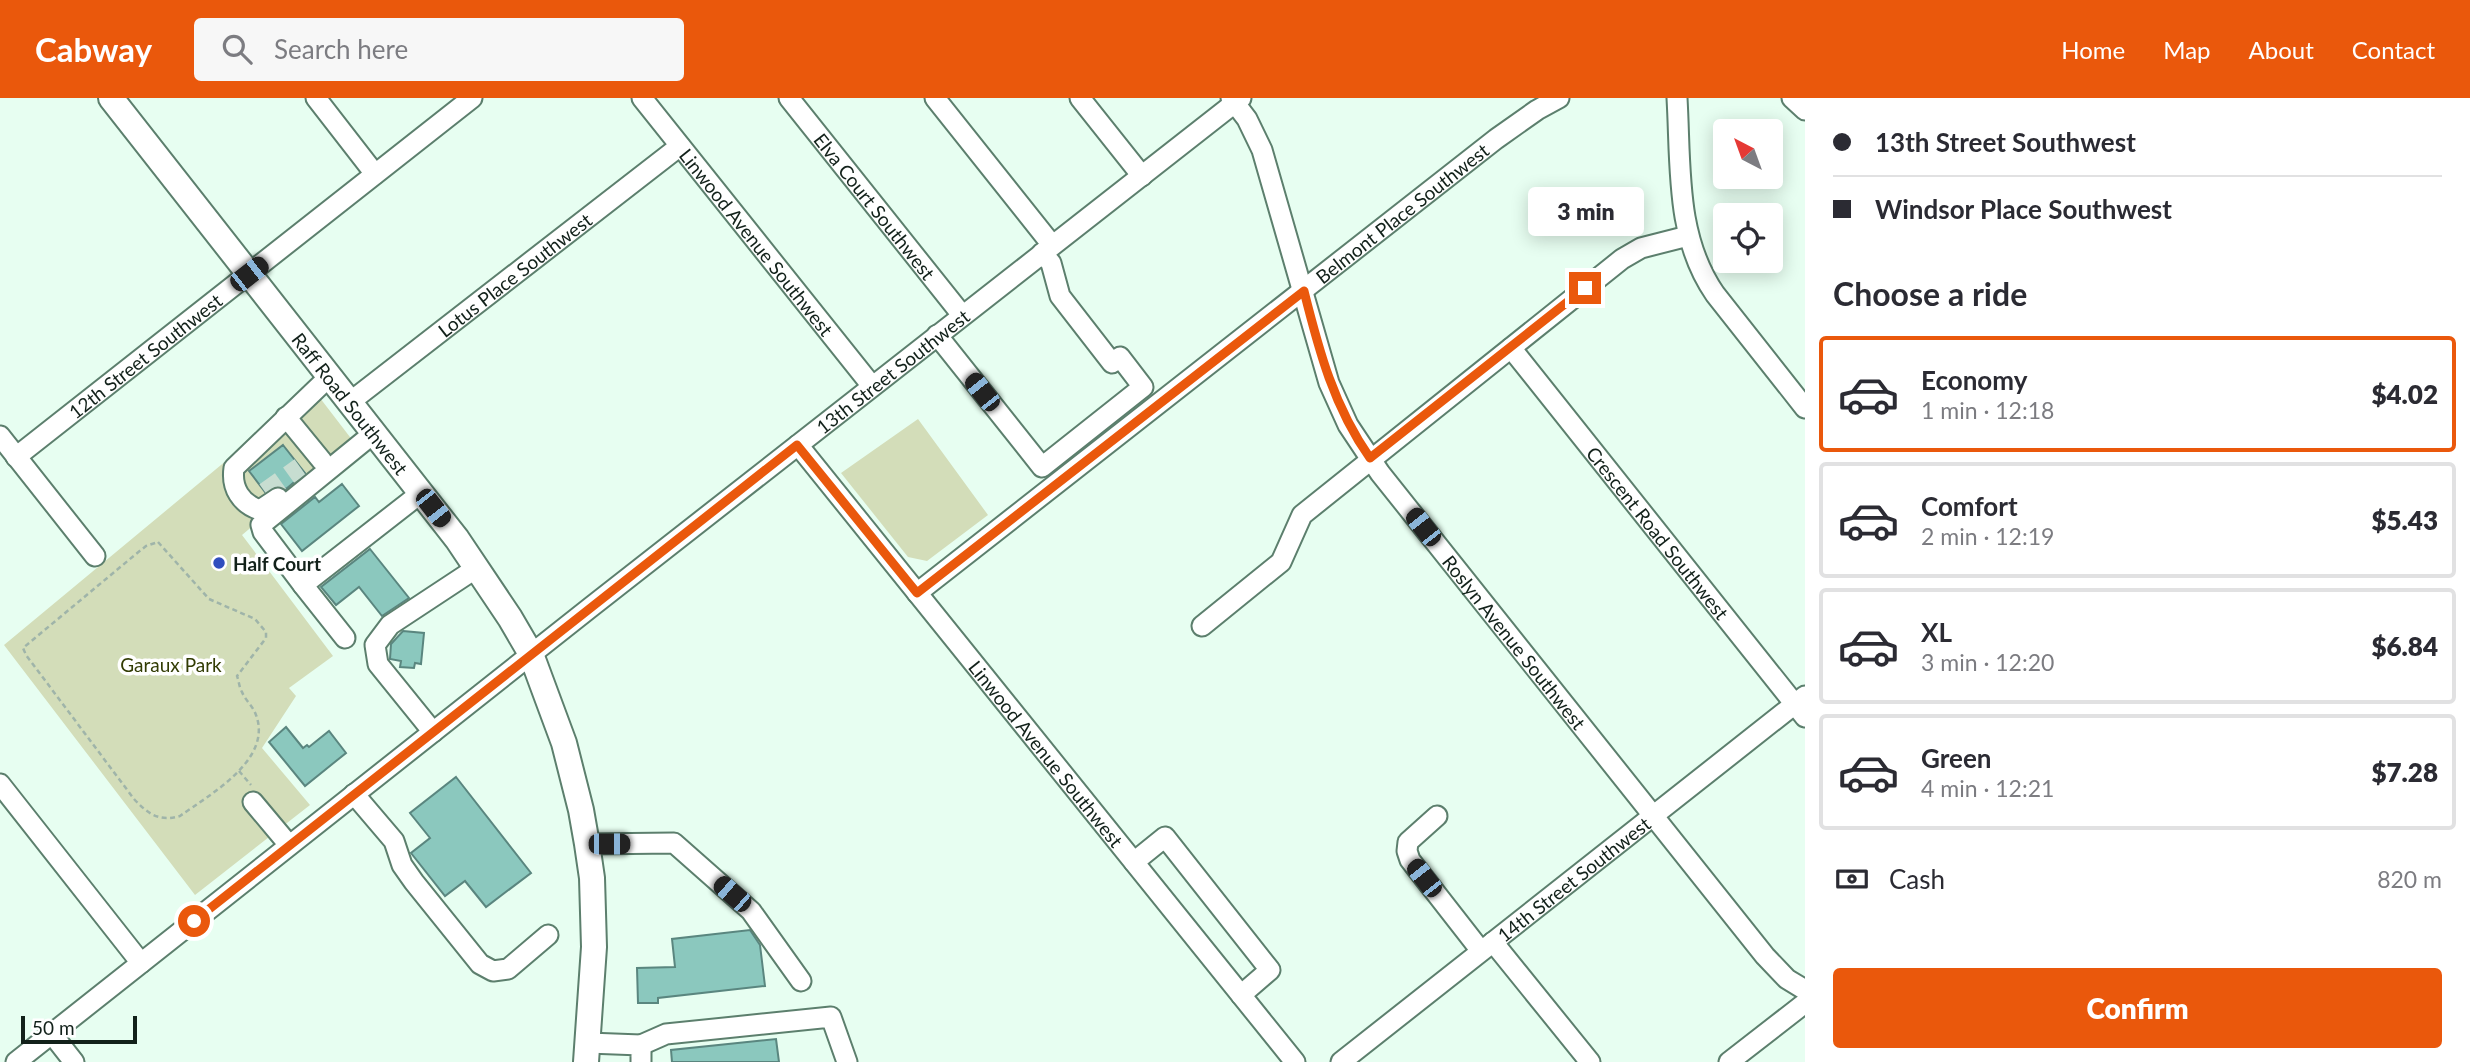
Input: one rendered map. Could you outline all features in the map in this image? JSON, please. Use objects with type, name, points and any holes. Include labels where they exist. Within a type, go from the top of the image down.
[{"type":"main road","name":"Raff Road Southwest","points":[[111,98],[478,567],[531,654],[564,743],[579,799],[592,878],[594,947],[587,1053]]},
{"type":"street","points":[[316,98],[375,174]]},
{"type":"street","name":"12th Street Southwest","points":[[16,457],[472,98]]},
{"type":"street","name":"Linwood Avenue Southwest","points":[[642,98],[872,386]]},
{"type":"street","name":"Elva Court Southwest","points":[[789,98],[962,316]]},
{"type":"street","points":[[935,98],[1047,249],[1060,296],[1112,363],[1120,357],[1143,387],[1042,467],[937,335]]},
{"type":"street","points":[[1080,98],[1142,176]]},
{"type":"street","name":"Belmont Place Southwest","points":[[917,593],[1496,139],[1559,98]]},
{"type":"street","points":[[1677,98],[1684,214],[1688,236],[1702,275],[1805,408]]},
{"type":"street","points":[[1791,98],[1805,110]]},
{"type":"street","name":"13th Street Southwest","points":[[16,1062],[1236,100]]},
{"type":"street","name":"Roslyn Avenue Southwest","points":[[1236,100],[1262,150],[1329,383],[1348,425],[1437,545],[1765,956],[1787,979],[1805,990]]},
{"type":"street","name":"Lotus Place Southwest","points":[[350,402],[680,146]]},
{"type":"street","points":[[1202,626],[1281,562],[1302,515],[1370,458],[1622,259],[1641,248],[1688,236]]},
{"type":"street","name":"Crescent Road Southwest","points":[[1511,348],[1802,706]]},
{"type":"street","points":[[319,458],[314,471],[260,510],[249,505],[237,492],[232,481],[234,468],[330,376]]},
{"type":"street","points":[[286,417],[319,458]]},
{"type":"street","points":[[300,467],[370,428]]},
{"type":"street","points":[[345,638],[263,532],[261,525],[370,428]]},
{"type":"street","points":[[0,436],[94,556]]},
{"type":"street","name":"Linwood Avenue Southwest","points":[[797,445],[1295,1062]]},
{"type":"street","points":[[249,505],[265,492]]},
{"type":"street","points":[[303,585],[421,493]]},
{"type":"street","points":[[433,732],[378,664],[375,645],[390,625],[478,567]]},
{"type":"street","name":"14th Street Southwest","points":[[1341,1062],[1654,815],[1802,706]]},
{"type":"street","points":[[0,784],[141,963]]},
{"type":"street","points":[[354,794],[394,841],[402,865],[414,882],[480,964],[493,971],[508,969],[548,935]]},
{"type":"street","points":[[253,795],[289,845]]},
{"type":"street","points":[[1437,816],[1408,842],[1410,860],[1590,1062]]},
{"type":"street","points":[[1133,862],[1166,837],[1270,970],[1241,995]]},
{"type":"street","points":[[587,844],[674,843],[751,911],[801,981]]},
{"type":"street","points":[[1729,1062],[1805,1003]]},
{"type":"street","points":[[587,1053],[641,1054],[666,1034],[831,1017],[847,1062]]},
{"type":"street","points":[[52,1034],[68,1059]]},
{"type":"path","points":[[158,542],[209,599],[255,619],[266,632],[266,639],[237,676],[242,692],[257,716],[258,734],[253,752],[239,771],[180,816],[158,818],[134,799],[23,648],[146,546],[158,542]]},
{"type":"path","points":[[239,771],[253,795]]},
{"type":"green space","name":"Garaux Park","points":[[310,385],[353,441],[242,535],[333,656],[289,688],[296,696],[262,748],[310,805],[195,895],[4,645],[286,411]]},
{"type":"green space","points":[[918,419],[988,515],[927,561],[908,557],[841,473]]},
{"type":"building","points":[[283,445],[305,473],[286,489],[277,486],[265,492],[249,471]]},
{"type":"building","points":[[342,484],[359,506],[302,551],[281,524],[315,497],[319,502]]},
{"type":"building","points":[[370,549],[409,598],[382,616],[359,587],[336,605],[321,587]]},
{"type":"building","points":[[403,631],[424,633],[421,664],[415,663],[414,668],[400,667],[401,661],[390,659],[391,644]]},
{"type":"building","points":[[286,727],[303,748],[307,745],[309,747],[329,731],[346,753],[305,786],[269,742]]},
{"type":"building","points":[[456,777],[531,873],[486,907],[465,881],[445,896],[411,853],[430,838],[410,813]]},
{"type":"building","points":[[750,930],[760,945],[765,986],[658,998],[658,1003],[638,1003],[637,968],[675,967],[672,939]]},
{"type":"building","points":[[776,1039],[779,1062],[672,1062],[671,1050]]},
{"type":"tunnel","points":[[265,492],[300,467]]},
{"type":"place","name":"Half Court","points":[[219,563]]},
{"type":"route","points":[[194,921],[797,445],[917,593],[1304,291],[1329,383],[1348,425],[1370,458],[1585,288]]}]
